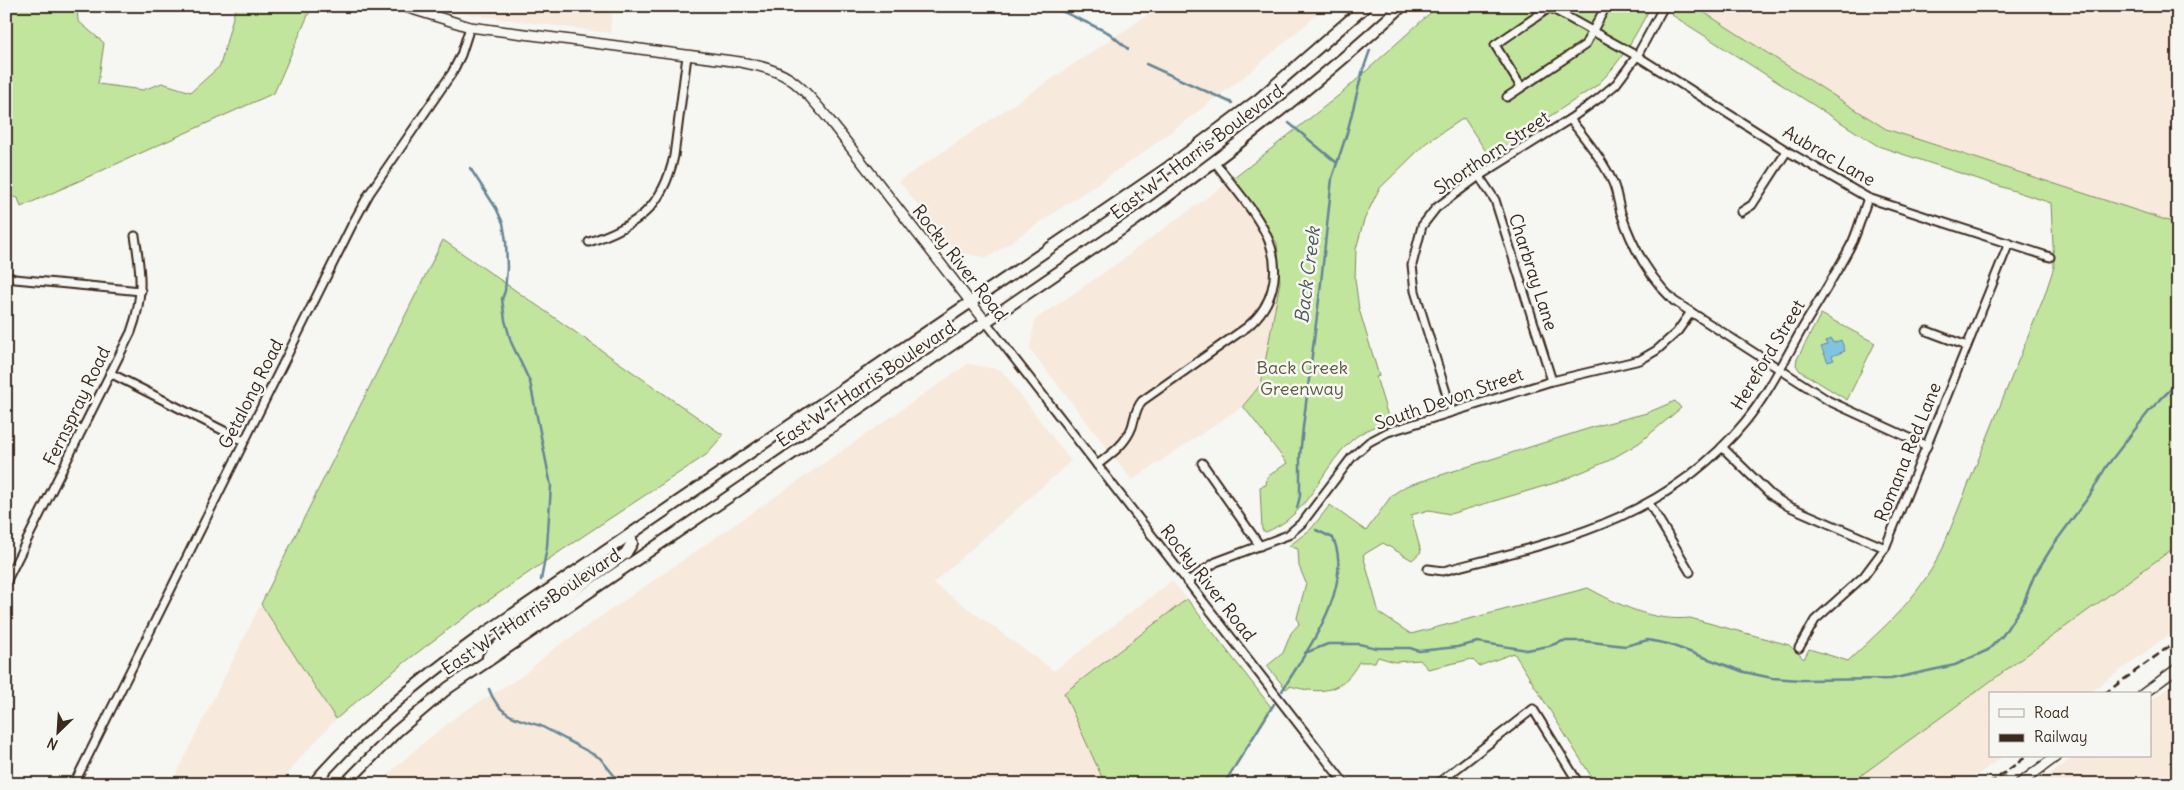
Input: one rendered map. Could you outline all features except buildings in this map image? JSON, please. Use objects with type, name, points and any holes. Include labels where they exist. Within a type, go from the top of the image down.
[{"type":"main road","name":"East W T Harris Boulevard","points":[[315,782],[359,734],[420,680],[481,636],[1142,186],[1223,127],[1297,68],[1366,6]]},
{"type":"main road","name":"East W T Harris Boulevard","points":[[345,784],[414,716],[448,688],[986,322],[1215,162],[1331,70],[1402,6]]},
{"type":"main road","points":[[483,664],[497,646],[626,553],[632,543],[630,535]]},
{"type":"street","name":"Rocky River Road","points":[[402,6],[470,27],[763,66],[779,71],[794,81],[827,117],[1344,784]]},
{"type":"street","name":"Shorthorn Street","points":[[1452,412],[1415,291],[1412,265],[1422,226],[1436,208],[1479,176],[1570,118],[1616,84],[1637,56],[1664,6]]},
{"type":"street","points":[[1521,87],[1495,45],[1552,7]]},
{"type":"street","name":"Aubrac Lane","points":[[1552,7],[1592,32],[1637,56],[1787,151],[1868,198],[2050,257]]},
{"type":"street","points":[[1507,97],[1585,45],[1604,10]]},
{"type":"street","name":"Getalong Road","points":[[74,784],[369,194],[452,73],[461,55],[470,27]]},
{"type":"street","points":[[589,242],[628,226],[647,210],[662,190],[674,156],[687,56]]},
{"type":"street","points":[[1570,118],[1597,156],[1613,183],[1621,213],[1644,264],[1657,285],[1674,301],[1829,401],[1927,446]]},
{"type":"street","points":[[1741,212],[1752,205],[1787,151]]},
{"type":"street","points":[[1097,465],[1124,443],[1142,401],[1255,321],[1269,299],[1276,266],[1270,240],[1215,162]]},
{"type":"street","name":"Charbray Lane","points":[[1479,176],[1495,200],[1552,381]]},
{"type":"street","name":"Hereford Street","points":[[1428,569],[1442,571],[1570,538],[1607,524],[1648,504],[1687,478],[1722,447],[1745,422],[1768,391],[1853,241],[1868,198]]},
{"type":"street","name":"Fernspray Road","points":[[6,582],[110,373],[138,312],[141,274],[135,236]]},
{"type":"street","name":"Romana Red Lane","points":[[1799,648],[1814,620],[1864,576],[1885,548],[2009,243]]},
{"type":"street","points":[[6,276],[15,279],[141,292]]},
{"type":"street","name":"South Devon Street","points":[[1187,582],[1216,562],[1288,535],[1303,522],[1343,468],[1369,442],[1388,432],[1552,381],[1640,360],[1657,350],[1677,332],[1691,312]]},
{"type":"street","points":[[1926,331],[1967,346]]},
{"type":"street","points":[[110,373],[244,441]]},
{"type":"street","points":[[1722,447],[1771,495],[1788,506],[1885,548]]},
{"type":"street","points":[[1202,463],[1260,546]]},
{"type":"street","points":[[1648,504],[1690,572]]},
{"type":"street","points":[[2146,692],[2178,668]]},
{"type":"street","points":[[1437,784],[1534,709],[1579,784]]},
{"type":"street","points":[[2019,784],[2054,758]]},
{"type":"shaded area","points":[[469,6],[612,6],[610,33],[473,15],[457,11]]},
{"type":"shaded area","points":[[1161,6],[1327,6],[1250,72],[1141,154],[987,258],[954,251],[899,181]]},
{"type":"shaded area","points":[[1694,6],[2178,6],[2178,224],[1886,129]]},
{"type":"shaded area","points":[[1233,179],[1277,243],[1280,282],[1260,384],[1243,406],[1132,480],[1030,349],[1035,320],[1131,254]]},
{"type":"shaded area","points":[[968,364],[1001,370],[1071,461],[933,583],[1054,671],[1172,581],[1187,599],[1064,693],[1105,784],[377,784],[422,744],[460,714],[522,676],[551,651]]},
{"type":"shaded area","points":[[2178,545],[2178,628],[2091,692],[1989,692],[1989,758],[2000,758],[1965,784],[1849,784]]},
{"type":"shaded area","points":[[261,604],[336,719],[300,758],[280,784],[171,784]]},
{"type":"shaded area","points":[[2176,682],[2178,784],[2037,784],[2072,758],[2152,758],[2152,700]]},
{"type":"green space","points":[[6,6],[77,6],[78,21],[104,43],[98,84],[143,90],[162,83],[191,92],[220,66],[236,6],[312,6],[274,93],[21,207],[18,198],[6,195]]},
{"type":"green space","name":"Back Creek Greenway","points":[[1438,6],[1651,6],[1620,58],[1596,86],[1489,156],[1464,118],[1426,143],[1379,189],[1364,220],[1356,249],[1355,279],[1359,309],[1379,376],[1376,377],[1389,420],[1365,431],[1352,440],[1335,459],[1296,512],[1286,521],[1266,532],[1262,530],[1260,487],[1266,485],[1267,477],[1287,463],[1243,406],[1261,384],[1280,282],[1277,243],[1233,179],[1343,92]]},
{"type":"green space","points":[[1679,6],[1694,6],[1886,129],[2178,224],[2178,545],[1849,784],[1596,784],[1514,653],[1479,666],[1472,659],[1428,669],[1420,660],[1395,662],[1378,657],[1375,662],[1359,662],[1346,680],[1338,686],[1321,691],[1290,686],[1286,689],[1267,666],[1283,653],[1291,633],[1299,624],[1297,618],[1306,583],[1299,566],[1298,549],[1289,546],[1311,529],[1330,505],[1366,531],[1392,495],[1406,486],[1600,425],[1647,413],[1675,401],[1681,408],[1639,443],[1608,461],[1558,482],[1450,514],[1429,510],[1411,515],[1421,552],[1412,560],[1383,543],[1363,555],[1379,613],[1411,634],[1588,588],[1624,606],[1650,615],[1676,619],[1690,618],[1789,645],[1804,659],[1809,649],[1848,661],[1900,611],[1931,569],[1941,552],[2044,297],[2054,267],[2051,203],[1878,146],[1672,15]]},
{"type":"green space","points":[[443,240],[723,435],[706,455],[516,581],[424,647],[336,719],[261,604]]},
{"type":"green space","points":[[1821,314],[1875,343],[1847,400],[1800,371],[1796,365],[1797,359]]},
{"type":"green space","points":[[1187,599],[1271,707],[1225,784],[1105,784],[1064,693]]},
{"type":"water","points":[[1831,339],[1833,343],[1841,340],[1845,351],[1832,356],[1834,360],[1828,362],[1821,347],[1827,345],[1825,341]]},
{"type":"waterway","points":[[1051,6],[1109,33],[1128,49]]},
{"type":"waterway","name":"Back Creek","points":[[1297,508],[1300,496],[1300,456],[1303,427],[1332,178],[1347,133],[1362,73],[1370,50]]},
{"type":"waterway","points":[[1146,64],[1232,103]]},
{"type":"waterway","points":[[1289,123],[1337,163]]},
{"type":"waterway","points":[[470,168],[496,208],[503,223],[507,268],[505,291],[502,299],[505,320],[511,342],[530,382],[551,486],[547,547],[541,580]]},
{"type":"waterway","points":[[1305,653],[1328,644],[1359,644],[1377,648],[1410,648],[1419,651],[1457,647],[1478,642],[1527,650],[1563,641],[1583,641],[1625,646],[1648,640],[1668,644],[1744,672],[1772,678],[1800,680],[1891,679],[1955,665],[1988,650],[2003,635],[2023,604],[2034,576],[2054,544],[2090,495],[2106,467],[2150,410],[2178,382]]},
{"type":"waterway","name":"Back Creek","points":[[1282,691],[1325,618],[1333,598],[1338,577],[1338,557],[1333,538],[1316,530]]},
{"type":"waterway","points":[[489,689],[498,706],[504,711],[517,719],[541,726],[600,758],[621,784]]},
{"type":"waterway","name":"Back Creek","points":[[1224,784],[1274,704]]},
{"type":"railway","points":[[2107,692],[2178,640]]},
{"type":"railway","points":[[1989,784],[2024,758]]}]
